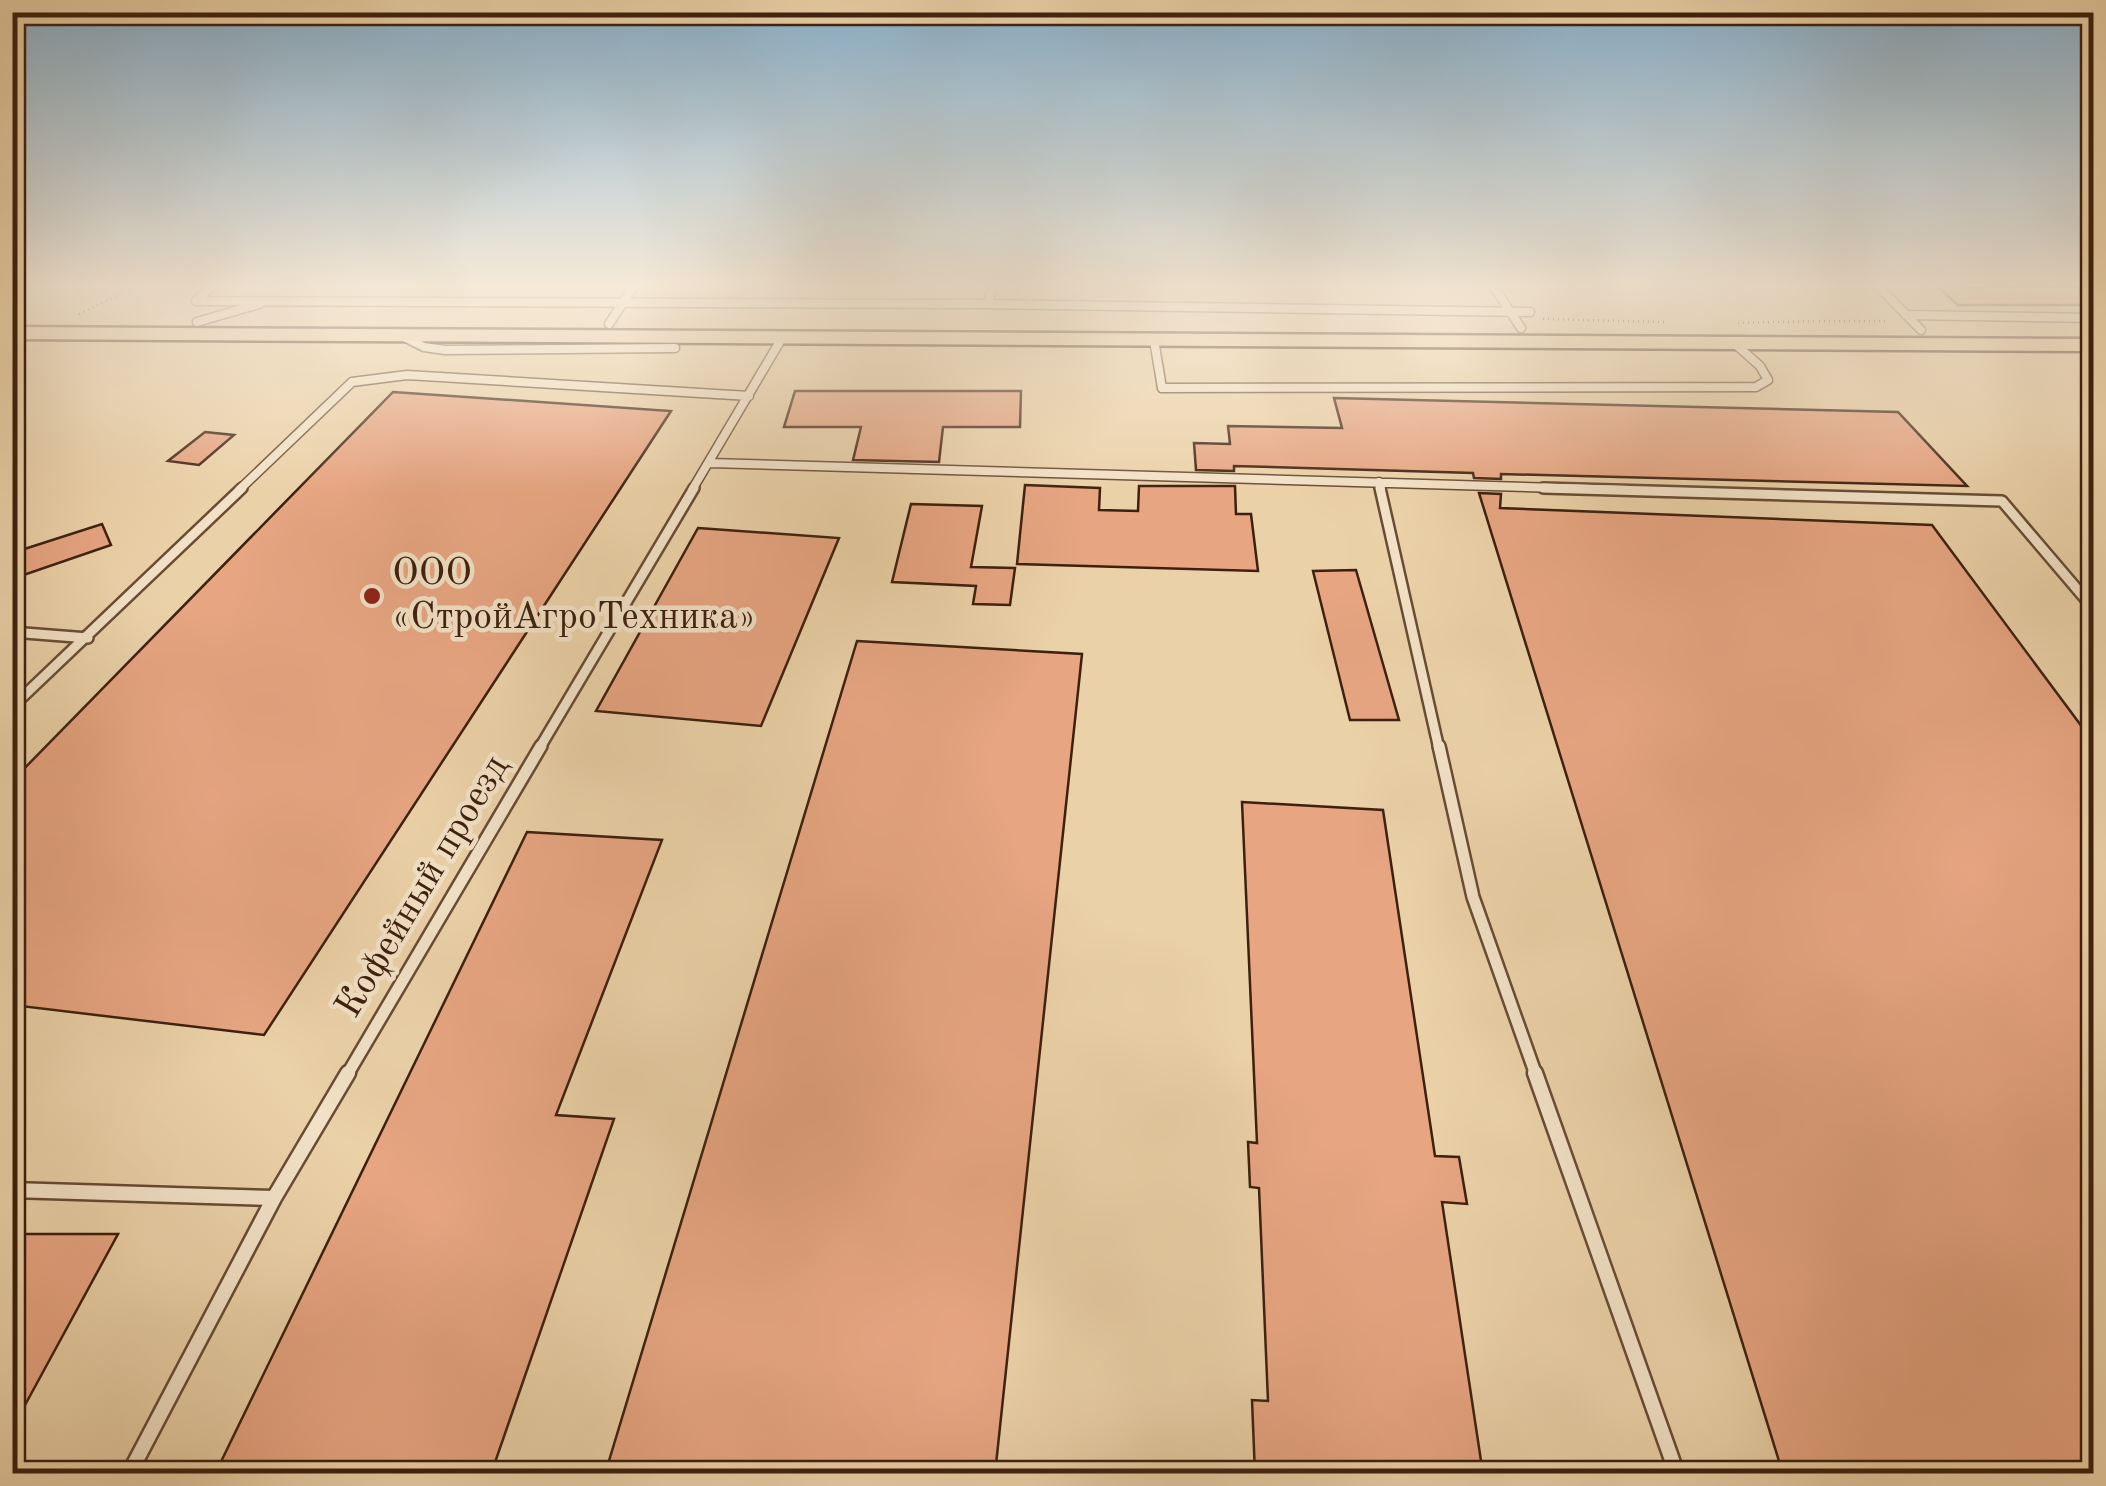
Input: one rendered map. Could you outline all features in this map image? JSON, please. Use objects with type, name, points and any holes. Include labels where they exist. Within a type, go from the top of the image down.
[{"type":"lane","name":"Кофейный проезд","points":[[129,1474],[274,1198],[773,353]]},
{"type":"lane","points":[[1156,353],[1162,388],[1756,388],[1768,380],[1750,353]]},
{"type":"lane","points":[[12,707],[352,382],[407,375],[748,396]]},
{"type":"lane","points":[[710,462],[2002,501],[2094,610]]},
{"type":"lane","points":[[1378,482],[1473,898],[1677,1474]]},
{"type":"lane","points":[[12,632],[88,638]]},
{"type":"lane","points":[[12,1190],[274,1198]]},
{"type":"building","points":[[795,391],[1021,391],[1020,427],[943,427],[939,462],[853,460],[861,427],[784,427]]},
{"type":"building","name":"ООО «СтройАгроТехника»","points":[[393,392],[671,411],[264,1035],[12,1005],[12,781]]},
{"type":"building","points":[[1334,398],[1898,412],[1967,486],[1501,474],[1501,479],[1474,478],[1473,473],[1234,466],[1234,471],[1196,470],[1194,443],[1230,444],[1228,426],[1342,428]]},
{"type":"building","points":[[205,432],[234,435],[199,465],[168,461]]},
{"type":"building","points":[[1025,485],[1100,488],[1099,510],[1138,511],[1139,486],[1235,486],[1236,514],[1251,514],[1258,571],[1017,564]]},
{"type":"building","points":[[1479,493],[1501,494],[1500,508],[1932,525],[2094,743],[2094,1474],[1783,1474]]},
{"type":"building","points":[[911,504],[982,506],[971,567],[1015,568],[1010,605],[973,604],[976,586],[892,582]]},
{"type":"building","points":[[102,524],[111,545],[12,579],[12,553]]},
{"type":"building","points":[[698,528],[839,538],[761,726],[596,711]]},
{"type":"building","points":[[1356,570],[1399,720],[1350,720],[1313,571]]},
{"type":"building","points":[[857,641],[1082,654],[995,1474],[605,1474]]},
{"type":"building","points":[[1242,802],[1383,810],[1435,1156],[1459,1157],[1467,1204],[1442,1202],[1483,1474],[1255,1474],[1252,1400],[1268,1401],[1259,1188],[1250,1187],[1248,1142],[1257,1143]]},
{"type":"building","points":[[527,832],[662,840],[556,1115],[614,1119],[491,1474],[215,1474]]},
{"type":"building","points":[[12,1234],[118,1234],[12,1429]]},
{"type":"place","name":"ООО «СтройАгроТехника»","points":[[372,596]]}]
